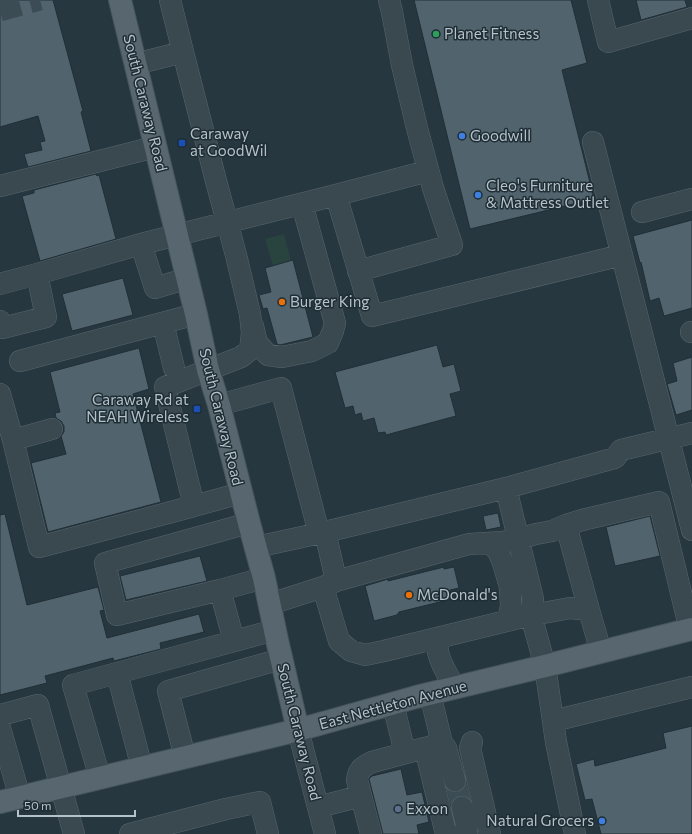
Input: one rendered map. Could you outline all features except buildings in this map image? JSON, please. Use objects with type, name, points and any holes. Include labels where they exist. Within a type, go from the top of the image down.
[{"type":"main road","name":"South Caraway Road","points":[[120,0],[188,278],[208,370],[219,405],[264,578],[298,730]]},
{"type":"main road","name":"East Nettleton Avenue","points":[[10,800],[298,730],[430,694],[691,629]]},
{"type":"street","points":[[170,0],[216,181],[228,222],[257,343],[268,355],[282,357],[312,351],[328,343],[335,323],[302,204]]},
{"type":"street","points":[[358,271],[452,246],[428,171],[402,65],[389,0]]},
{"type":"street","points":[[598,0],[608,42],[692,18]]},
{"type":"street","points":[[135,64],[183,52]]},
{"type":"street","points":[[593,142],[622,255],[682,436],[692,471]]},
{"type":"street","points":[[0,186],[155,147]]},
{"type":"street","points":[[0,284],[142,244],[428,171]]},
{"type":"street","points":[[336,195],[372,316],[622,255]]},
{"type":"street","points":[[642,212],[692,199]]},
{"type":"street","points":[[142,244],[155,288],[188,278]]},
{"type":"street","points":[[0,321],[2,328],[46,317],[37,274]]},
{"type":"street","points":[[20,361],[196,314]]},
{"type":"street","points":[[194,506],[165,387],[241,357],[250,350],[252,333],[250,314]]},
{"type":"street","points":[[163,323],[174,368]]},
{"type":"street","points":[[219,405],[281,388],[334,571],[330,584],[339,641],[351,652],[365,655],[531,615],[570,608],[589,610]]},
{"type":"street","points":[[0,394],[13,440],[39,547],[241,493]]},
{"type":"street","points":[[13,440],[52,429]]},
{"type":"street","points":[[256,548],[506,488],[615,458],[621,450],[682,436]]},
{"type":"street","points":[[682,436],[692,530]]},
{"type":"street","points":[[506,488],[533,599],[531,615],[545,666],[556,742],[575,834]]},
{"type":"street","points":[[270,604],[330,584],[469,544],[502,542],[518,539],[552,531],[582,520],[659,502],[691,629]]},
{"type":"street","points":[[105,563],[249,523]]},
{"type":"street","points":[[566,525],[601,652]]},
{"type":"street","points":[[98,531],[116,615],[264,578]]},
{"type":"street","points":[[490,543],[498,551],[510,587],[511,606],[508,620]]},
{"type":"street","points":[[220,590],[234,641]]},
{"type":"street","points":[[100,778],[73,685],[275,630]]},
{"type":"street","points":[[438,638],[437,643],[439,655],[445,671],[455,688]]},
{"type":"street","points":[[185,757],[168,691],[281,659]]},
{"type":"street","points":[[117,673],[142,768]]},
{"type":"street","points":[[553,721],[692,687]]},
{"type":"street","points":[[430,694],[434,745],[446,834]]},
{"type":"street","points":[[393,704],[405,753]]},
{"type":"street","points":[[0,715],[38,705],[74,834]]},
{"type":"street","points":[[0,728],[10,800]]},
{"type":"street","name":"South Caraway Road","points":[[298,730],[325,834]]},
{"type":"street","points":[[472,742],[470,748],[490,834]]},
{"type":"street","points":[[371,834],[357,780],[358,774],[365,766],[372,762],[434,745],[446,748],[455,781]]},
{"type":"street","points":[[318,807],[361,796]]},
{"type":"street","points":[[130,834],[226,809],[260,802],[268,834]]},
{"type":"street","points":[[462,807],[468,827],[467,831],[462,834]]},
{"type":"green space","points":[[284,234],[291,261],[273,266],[265,239]]},
{"type":"tunnel","points":[[0,11],[40,0]]},
{"type":"tunnel","points":[[455,781],[462,807]]},
{"type":"place","name":"Planet Fitness","points":[[436,34]]},
{"type":"place","name":"Goodwill","points":[[462,136]]},
{"type":"place","name":"Caraway at GoodWil","points":[[182,143]]},
{"type":"place","name":"Cleo's Furniture & Mattress Outlet","points":[[478,195]]},
{"type":"place","name":"Burger King","points":[[282,302]]},
{"type":"place","name":"Caraway Rd at NEAH Wireless","points":[[197,409]]},
{"type":"place","name":"McDonald's","points":[[409,595]]},
{"type":"place","name":"Exxon","points":[[398,809]]},
{"type":"place","name":"Natural Grocers","points":[[602,821]]}]
